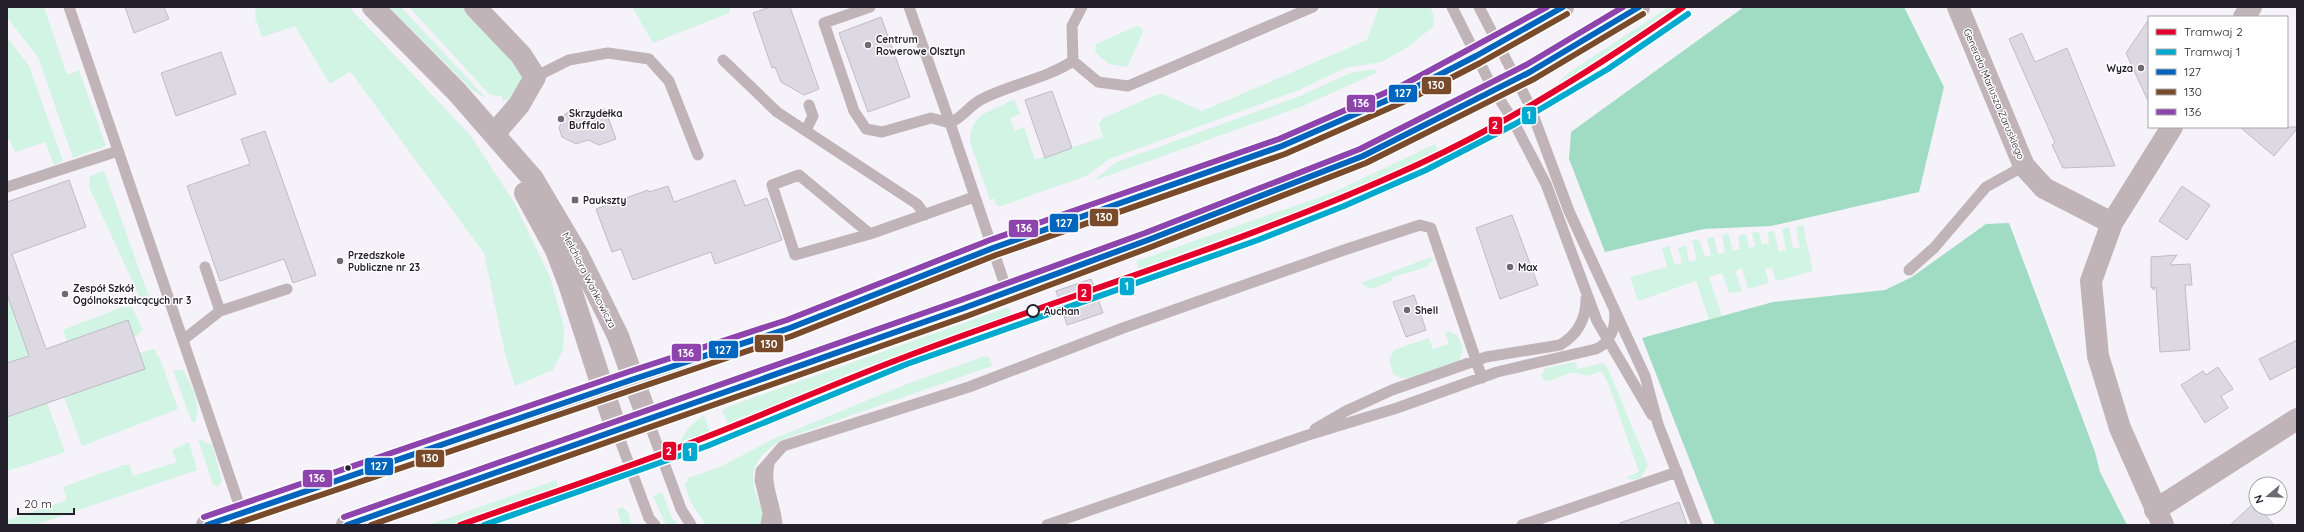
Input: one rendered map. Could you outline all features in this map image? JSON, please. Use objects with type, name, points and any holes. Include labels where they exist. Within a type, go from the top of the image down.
[{"type":"main road","points":[[208,525],[603,391],[634,379],[790,328],[993,248],[1282,146],[1406,92],[1476,56],[1563,7]]},
{"type":"main road","points":[[348,525],[617,432],[964,308],[1148,240],[1363,156],[1494,91],[1639,7]]},
{"type":"street","name":"Melchiora Wańkowicza","points":[[373,7],[457,92],[533,179],[578,255],[618,336],[648,420]]},
{"type":"street","points":[[475,7],[521,55],[535,77],[519,105],[494,134]]},
{"type":"street","name":"Generała Mariusza Zaruskiego","points":[[1958,7],[2024,166],[2044,188],[2112,223]]},
{"type":"street","points":[[2245,16],[2251,7]]},
{"type":"street","points":[[2171,128],[2112,223],[2091,281],[2098,356],[2120,428],[2159,517],[2297,419]]},
{"type":"street","name":"Melchiora Wańkowicza","points":[[494,134],[556,250],[569,284],[617,432]]},
{"type":"lane","points":[[69,7],[242,513]]},
{"type":"lane","points":[[870,7],[824,23],[854,111],[866,129],[882,132],[931,118],[950,123],[960,119],[980,100],[1059,70],[1073,61]]},
{"type":"lane","points":[[909,7],[1007,291]]},
{"type":"lane","points":[[1082,7],[1072,26],[1073,61],[1098,82],[1128,86],[1313,7]]},
{"type":"lane","points":[[1452,7],[1494,91],[1511,117],[1548,190],[1596,321],[1658,424]]},
{"type":"lane","points":[[1479,7],[1537,122],[1569,210],[1645,376],[1658,424],[1697,525]]},
{"type":"lane","points":[[535,77],[569,60],[608,52],[649,58],[668,81],[698,155]]},
{"type":"lane","points":[[723,60],[777,112],[917,204],[926,215]]},
{"type":"lane","points":[[806,130],[813,116],[809,105]]},
{"type":"lane","points":[[7,187],[118,151]]},
{"type":"lane","points":[[1909,270],[1934,248],[1986,187],[2024,166]]},
{"type":"lane","points":[[870,234],[799,175],[772,185],[795,255],[870,234],[974,197]]},
{"type":"lane","points":[[766,525],[768,513],[760,480],[761,471],[770,458],[783,446],[969,386],[1123,328],[1337,252],[1420,225],[1430,228],[1482,378]]},
{"type":"lane","points":[[205,267],[220,311]]},
{"type":"lane","points":[[183,340],[220,311],[287,289]]},
{"type":"lane","points":[[1305,436],[1346,410],[1392,390],[1477,360],[1554,347],[1566,342],[1575,333],[1584,317],[1586,293]]},
{"type":"lane","points":[[1047,525],[1305,436],[1397,408],[1502,371],[1585,353],[1600,347],[1608,340],[1615,324],[1614,308]]},
{"type":"lane","points":[[648,420],[681,509],[691,525]]},
{"type":"lane","points":[[617,432],[652,523]]},
{"type":"lane","points":[[770,458],[767,471],[777,512],[777,525]]},
{"type":"lane","points":[[1522,525],[1677,472]]},
{"type":"green space","points":[[7,7],[44,7],[67,75],[79,70],[106,146],[73,158],[39,59],[7,17]]},
{"type":"green space","points":[[256,7],[349,7],[471,136],[515,204],[550,277],[564,327],[563,350],[553,370],[515,386],[505,353],[484,253],[350,71],[330,84],[295,26],[262,37],[255,17]]},
{"type":"green space","points":[[389,7],[401,7],[487,99],[472,90]]},
{"type":"green space","points":[[409,7],[461,7],[520,65],[523,78],[511,98],[503,101],[502,96],[490,95]]},
{"type":"green space","points":[[632,7],[730,7],[729,13],[653,43]]},
{"type":"green space","points":[[1379,7],[1430,7],[1433,13],[1434,26],[1408,47],[1381,62],[1345,68],[1299,90],[1109,159],[1086,176],[1001,206],[997,206],[994,198],[990,200],[970,142],[974,124],[978,118],[991,110],[1014,99],[1020,114],[1010,118],[1015,131],[1024,127],[1035,160],[1103,137],[1099,124],[1103,118],[1156,95],[1163,94],[1202,111],[1367,40]]},
{"type":"green space","points":[[1669,7],[1676,7],[1603,57],[1555,87],[1568,73]]},
{"type":"green space","points":[[1744,7],[1904,7],[1944,87],[1919,192],[1771,226],[1704,229],[1605,252],[1569,159],[1571,132]]},
{"type":"green space","points":[[1137,26],[1142,28],[1143,32],[1127,67],[1109,64],[1095,52],[1096,44]]},
{"type":"green space","points":[[7,37],[29,66],[63,161],[54,165],[45,142],[15,152],[10,140],[7,141]]},
{"type":"green space","points":[[1375,69],[1376,73],[1303,106],[1093,181],[1117,162],[1300,96],[1350,73]]},
{"type":"green space","points":[[1435,144],[1439,151],[1309,207],[1138,269],[1137,261],[1334,192]]},
{"type":"green space","points":[[104,171],[149,297],[141,300],[89,187],[90,176]]},
{"type":"green space","points":[[2009,223],[2095,452],[2100,472],[2127,525],[1715,525],[1642,338],[1773,302],[1885,290],[1912,277],[1986,224]]},
{"type":"green space","points":[[1803,225],[1813,271],[1776,281],[1772,268],[1765,269],[1769,283],[1748,289],[1742,268],[1735,271],[1742,291],[1729,293],[1722,273],[1709,277],[1722,316],[1709,319],[1696,281],[1638,301],[1630,277],[1667,267],[1662,248],[1669,246],[1675,265],[1682,263],[1678,248],[1686,245],[1689,262],[1697,260],[1692,240],[1699,239],[1705,257],[1711,256],[1707,238],[1714,237],[1718,254],[1725,252],[1722,235],[1728,233],[1733,251],[1740,249],[1738,236],[1746,234],[1749,248],[1755,246],[1752,233],[1759,232],[1762,245],[1769,243],[1768,232],[1774,231],[1779,252],[1786,250],[1782,229],[1789,227],[1793,249],[1800,247],[1796,227]]},
{"type":"green space","points":[[1431,257],[1433,260],[1427,267],[1393,277],[1391,281],[1371,289],[1361,283]]},
{"type":"green space","points":[[7,294],[29,355],[7,363]]},
{"type":"green space","points":[[122,307],[132,307],[143,330],[134,338],[67,342],[63,330]]},
{"type":"green space","points":[[1009,308],[1011,315],[860,369],[728,425],[722,411],[725,408]]},
{"type":"green space","points":[[1449,331],[1458,336],[1463,349],[1459,361],[1408,378],[1401,378],[1393,374],[1389,360],[1394,350],[1429,338],[1433,349],[1449,344],[1445,332]]},
{"type":"green space","points":[[154,349],[161,361],[178,409],[82,446],[64,397],[139,353]]},
{"type":"green space","points":[[985,356],[990,358],[992,366],[781,440],[773,446],[760,458],[754,471],[754,488],[762,511],[762,525],[706,525],[691,503],[684,483],[687,483],[688,478],[720,467],[773,439],[907,384]]},
{"type":"green space","points":[[1575,362],[1578,369],[1604,363],[1609,371],[1648,465],[1641,478],[1632,480],[1626,477],[1639,472],[1608,383],[1601,371],[1587,376],[1577,373],[1570,373],[1549,381],[1544,380],[1541,376],[1545,368]]},
{"type":"green space","points":[[173,370],[183,370],[193,389],[197,402],[197,415],[195,422],[192,422]]},
{"type":"green space","points":[[47,403],[65,452],[7,471],[7,417]]},
{"type":"green space","points":[[704,415],[710,432],[680,443],[687,429]]},
{"type":"green space","points":[[198,439],[212,445],[222,481],[218,487],[213,485]]},
{"type":"green space","points":[[189,442],[197,470],[35,525],[7,525],[7,520],[67,500],[63,487],[124,465],[130,465],[133,476],[177,462],[172,450]]},
{"type":"green space","points":[[556,480],[558,487],[450,525],[429,525]]},
{"type":"green space","points":[[662,492],[672,518],[678,525],[666,525],[653,496]]},
{"type":"green space","points":[[622,507],[628,512],[631,525],[622,525],[617,510]]},
{"type":"building","points":[[125,7],[164,7],[169,19],[134,33]]},
{"type":"building","points":[[770,7],[790,7],[819,89],[804,95],[781,82],[775,67],[772,68],[753,13]]},
{"type":"building","points":[[881,17],[910,97],[868,112],[839,33]]},
{"type":"building","name":"Wyza","points":[[2148,20],[2148,101],[2126,53]]},
{"type":"building","points":[[2022,33],[2035,62],[2067,48],[2115,166],[2063,168],[2052,145],[2055,143],[2009,39]]},
{"type":"building","points":[[221,52],[236,94],[176,116],[161,73]]},
{"type":"building","points":[[1052,91],[1072,148],[1045,158],[1025,100]]},
{"type":"building","points":[[578,109],[589,114],[605,109],[616,139],[599,145],[588,140],[576,144],[562,137],[559,128],[565,114]]},
{"type":"building","points":[[2297,127],[2297,129],[2274,156],[2241,128]]},
{"type":"building","points":[[265,131],[316,275],[293,283],[284,259],[220,281],[187,186],[250,164],[241,139]]},
{"type":"building","points":[[69,180],[86,227],[12,254],[46,349],[128,320],[145,369],[7,417],[7,363],[29,356],[7,294],[7,202]]},
{"type":"building","points":[[735,180],[745,206],[767,198],[782,240],[715,264],[711,252],[633,280],[621,249],[612,252],[596,209],[648,190],[649,192],[668,186],[674,202]]},
{"type":"building","points":[[2182,186],[2210,205],[2187,240],[2159,221]]},
{"type":"building","name":"Max","points":[[1512,215],[1538,285],[1500,299],[1476,228]]},
{"type":"building","points":[[2177,255],[2170,265],[2190,264],[2192,285],[2185,285],[2190,350],[2160,352],[2156,287],[2153,290],[2153,287],[2151,288],[2151,257]]},
{"type":"building","points":[[1091,279],[1103,313],[1067,325],[1056,291]]},
{"type":"building","name":"Shell","points":[[1414,295],[1426,330],[1406,337],[1393,302]]},
{"type":"building","points":[[2297,340],[2297,366],[2270,380],[2259,359]]},
{"type":"building","points":[[2218,367],[2233,389],[2221,396],[2228,408],[2205,423],[2181,385],[2203,371],[2206,375]]},
{"type":"building","points":[[1679,502],[1687,525],[1620,525],[1620,523]]},
{"type":"building","points":[[2248,508],[2248,516],[2266,516],[2274,525],[2230,525]]},
{"type":"tram line","name":"2","points":[[460,525],[676,449],[905,357],[1228,242],[1356,192],[1419,164],[1488,130],[1554,92],[1683,7]]},
{"type":"tram line","name":"1","points":[[484,525],[707,446],[907,364],[1258,240],[1344,206],[1426,170],[1515,124],[1608,69],[1688,14]]},
{"type":"transit line","name":"136","points":[[204,517],[631,371],[787,320],[990,240],[1279,139],[1403,85],[1547,7]]},
{"type":"transit line","name":"127","points":[[207,525],[634,379],[790,328],[993,248],[1282,146],[1406,92],[1476,56],[1563,7]]},
{"type":"transit line","name":"136","points":[[344,517],[961,300],[1145,233],[1360,149],[1526,65],[1623,7]]},
{"type":"transit line","name":"127","points":[[347,525],[964,308],[1148,240],[1363,156],[1530,72],[1639,7]]},
{"type":"transit line","name":"130","points":[[232,525],[792,336],[996,255],[1285,154],[1410,99],[1480,63],[1567,14]]},
{"type":"transit line","name":"130","points":[[371,525],[967,316],[1151,247],[1366,163],[1534,79],[1643,14]]},
{"type":"place","name":"Centrum Rowerowe Olsztyn","points":[[868,45]]},
{"type":"place","name":"Wyza","points":[[2141,68]]},
{"type":"place","name":"Skrzydełka Buffalo","points":[[561,119]]},
{"type":"place","name":"Paukszty","points":[[575,200]]},
{"type":"place","name":"Przedszkole Publiczne nr 23","points":[[340,261]]},
{"type":"place","name":"Max","points":[[1510,267]]},
{"type":"place","name":"Zespół Szkół Ogólnokształcących nr 3","points":[[65,294]]},
{"type":"place","name":"Shell","points":[[1407,310]]},
{"type":"place","name":"Auchan","points":[[1033,311]]}]
